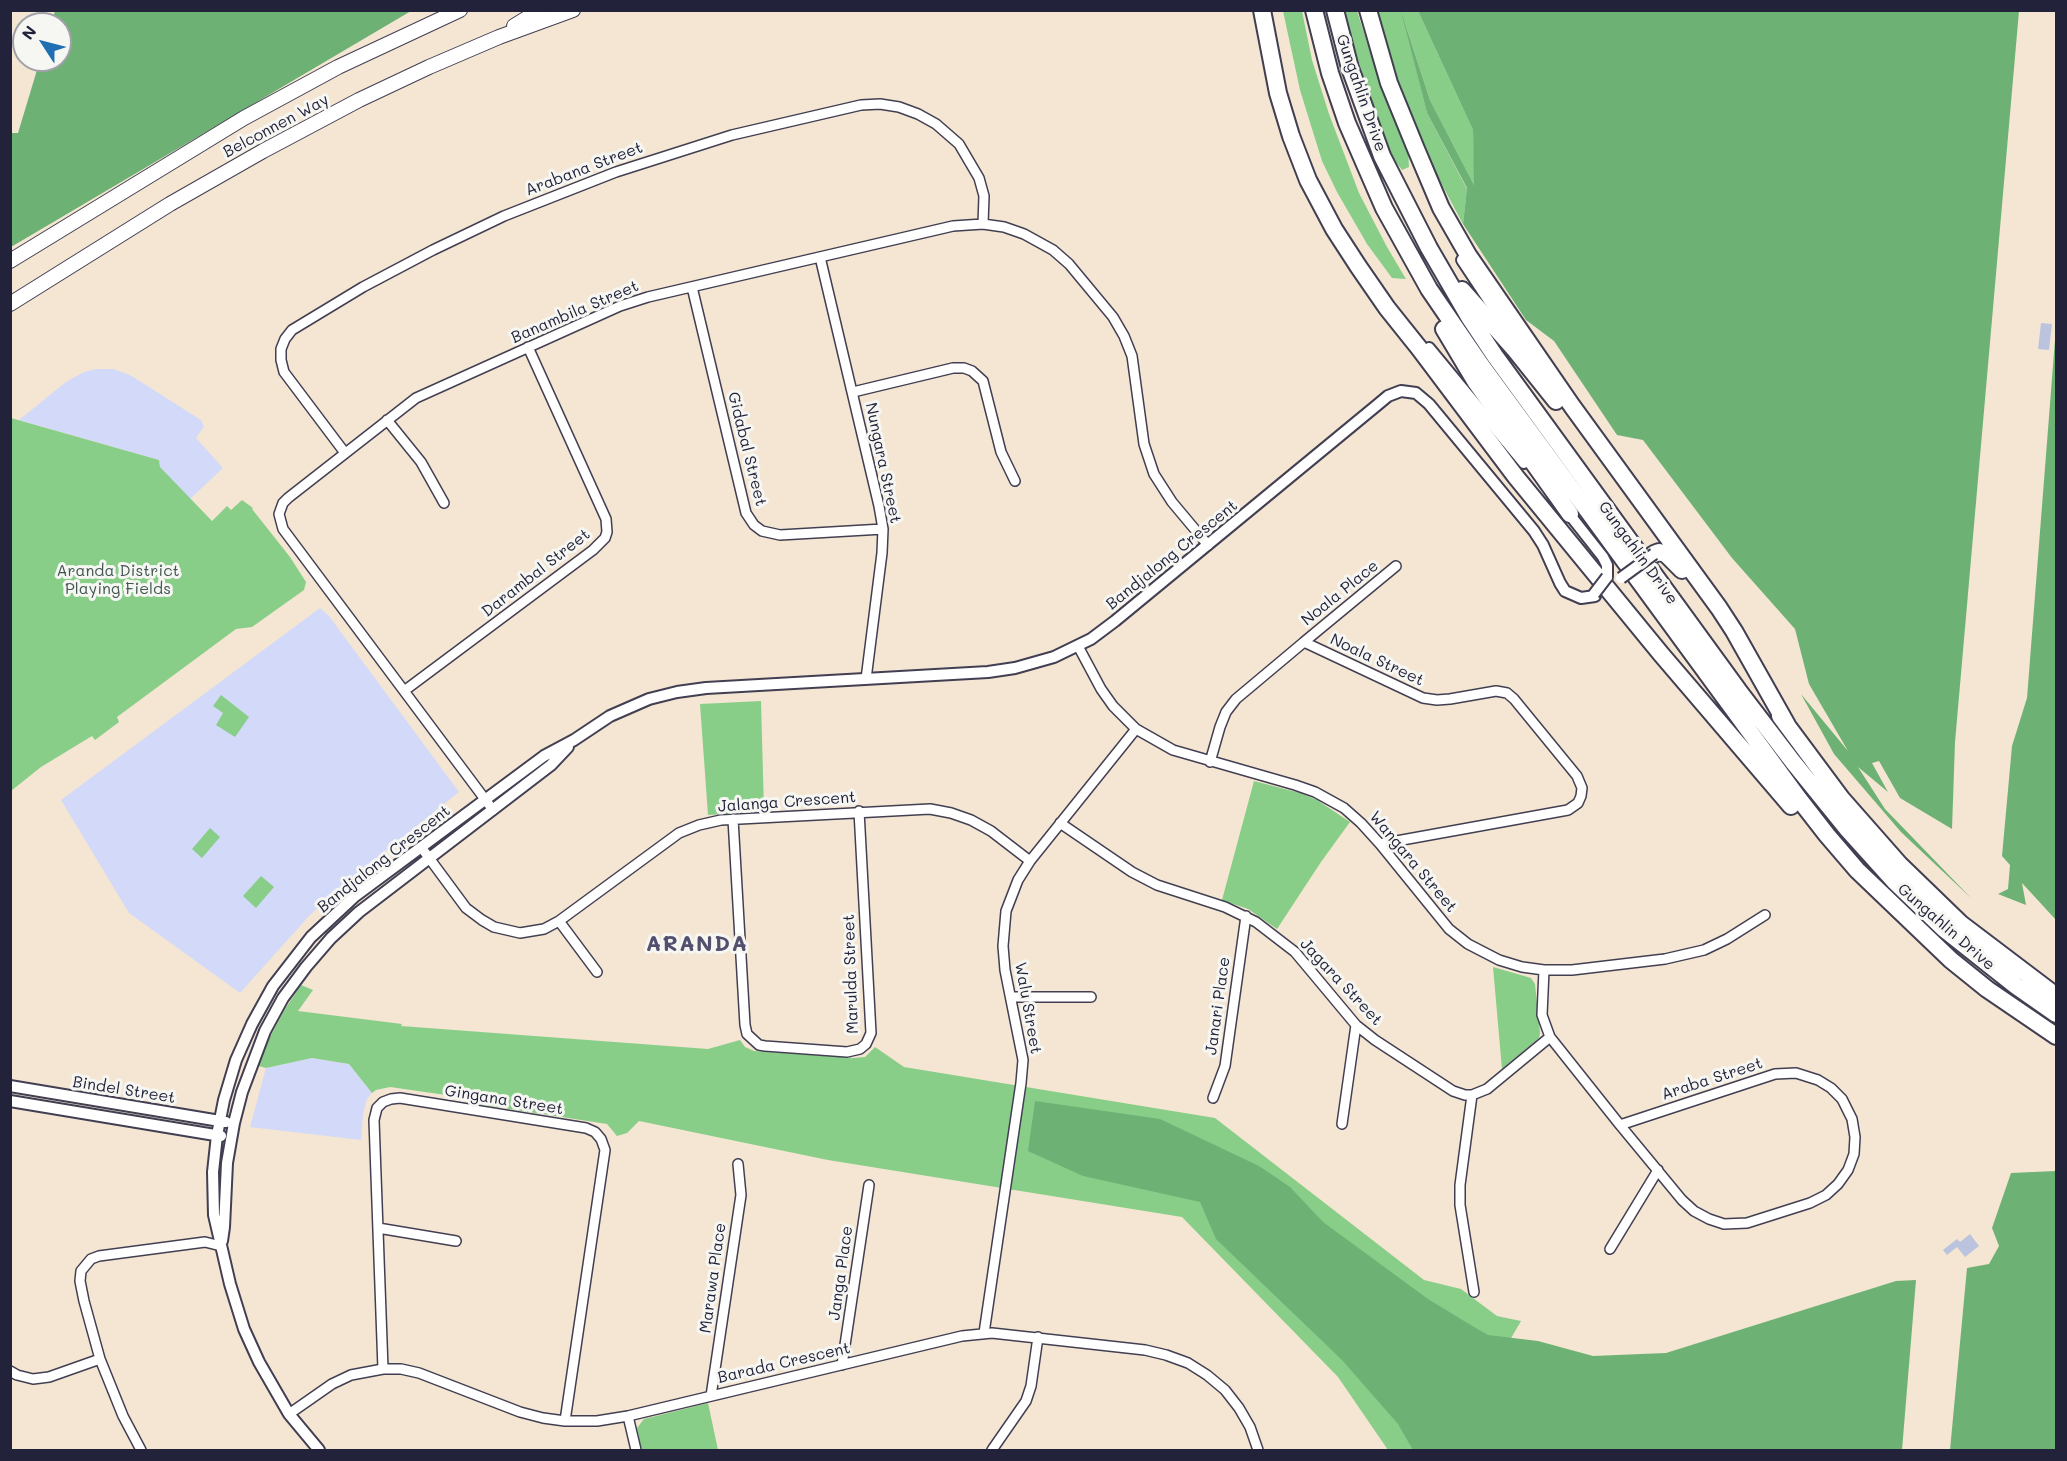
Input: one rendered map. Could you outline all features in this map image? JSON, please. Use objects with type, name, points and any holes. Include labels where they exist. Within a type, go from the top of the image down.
[{"type":"highway","name":"Gungahlin Drive","points":[[1314,10],[1330,73],[1347,123],[1384,208],[1429,289],[1473,354],[1799,799],[1857,870],[1933,944]]},
{"type":"highway","name":"Gungahlin Drive","points":[[1335,10],[1350,68],[1372,132],[1429,248],[1468,317],[1495,356],[1738,690],[1827,806],[1888,875],[1944,929],[2016,986],[2056,1014]]},
{"type":"highway","points":[[1368,10],[1389,83],[1441,208],[1468,255],[1518,330],[1719,608],[1786,725]]},
{"type":"highway","points":[[1264,13],[1278,93],[1291,136],[1308,180],[1334,229],[1387,308],[1509,468],[1661,654],[1848,870],[1887,910],[1988,989],[2056,1036]]},
{"type":"highway","points":[[1384,208],[1395,245],[1457,352],[1570,514]]},
{"type":"highway","points":[[1429,248],[1475,306],[1516,351],[1586,439]]},
{"type":"highway","points":[[1654,554],[1664,553],[1671,557],[1714,610],[1786,725],[1856,816],[1930,896],[1992,949],[2056,996]]},
{"type":"main road","name":"Belconnen Way","points":[[10,261],[244,118],[338,67],[459,10]]},
{"type":"main road","points":[[499,37],[540,10]]},
{"type":"main road","name":"Belconnen Way","points":[[10,304],[170,204],[359,100],[499,37],[573,10]]},
{"type":"street","name":"Arabana Street","points":[[345,453],[284,372],[281,349],[292,330],[363,287],[433,250],[504,216],[616,172],[732,135],[851,107],[880,104],[899,107],[918,114],[936,124],[959,144],[979,178],[984,196],[983,224]]},
{"type":"street","points":[[1441,208],[1443,228],[1481,291],[1654,531],[1658,543],[1654,554]]},
{"type":"street","name":"Banambila Street","points":[[493,810],[283,529],[279,514],[283,503],[416,398],[620,306],[953,225],[983,224],[1004,227],[1024,234],[1053,250],[1077,272],[1124,336],[1132,356],[1144,444],[1154,474],[1172,502],[1208,545]]},
{"type":"street","name":"Nungara Street","points":[[820,256],[883,529],[866,679]]},
{"type":"street","points":[[1358,266],[1385,294],[1547,490],[1570,514],[1603,557],[1614,580]]},
{"type":"street","name":"Gidabal Street","points":[[692,287],[746,513],[754,525],[771,534],[780,535],[883,529]]},
{"type":"street","name":"Darambal Street","points":[[404,691],[593,550],[605,538],[606,519],[528,347]]},
{"type":"street","points":[[852,392],[953,368],[972,370],[983,381],[1001,452],[1015,481]]},
{"type":"street","name":"Bandjalong Crescent","points":[[319,1450],[289,1414],[259,1362],[244,1329],[230,1284],[214,1215],[213,1172],[217,1135],[236,1060],[264,1001],[297,953],[311,937],[354,897],[544,756],[574,740],[610,716],[635,704],[677,692],[706,688],[988,672],[1015,668],[1054,657],[1078,646],[1115,621],[1388,396],[1396,392],[1408,391],[1419,394],[1429,404],[1534,531],[1565,591],[1577,598],[1594,596],[1654,554]]},
{"type":"street","points":[[387,420],[421,462],[444,503]]},
{"type":"street","name":"Noala Place","points":[[1304,642],[1396,566]]},
{"type":"street","name":"Noala Street","points":[[1210,762],[1226,712],[1236,699],[1304,642],[1423,698],[1450,699],[1496,691],[1507,693],[1577,776],[1582,788],[1578,803],[1568,810],[1380,844]]},
{"type":"street","name":"Wangara Street","points":[[1078,646],[1101,689],[1113,706],[1136,729],[1173,750],[1295,785],[1326,797],[1344,808],[1380,844],[1449,929],[1468,944],[1499,960],[1521,967],[1544,970],[1665,959],[1691,954],[1727,939],[1765,915]]},
{"type":"street","name":"Walu Street","points":[[984,1333],[1021,1083],[1022,1048],[1003,946],[1004,923],[1013,890],[1030,861],[1136,729]]},
{"type":"street","name":"Bandjalong Crescent","points":[[221,1246],[224,1227],[225,1178],[231,1138],[242,1092],[265,1031],[306,967],[331,938],[359,912],[551,765],[574,740]]},
{"type":"street","name":"Jalanga Crescent","points":[[421,847],[466,908],[494,927],[520,933],[544,929],[559,921],[679,833],[699,825],[733,819],[930,809],[972,820],[991,831],[1030,861]]},
{"type":"street","name":"Marulda Street","points":[[733,819],[747,1034],[759,1045],[848,1052],[860,1049],[866,1044],[871,1033],[859,812]]},
{"type":"street","name":"Jagara Street","points":[[1060,823],[1132,872],[1157,885],[1246,916],[1295,952],[1356,1025],[1375,1040],[1454,1091],[1472,1095]]},
{"type":"street","name":"Janari Place","points":[[1213,1098],[1225,1066],[1246,916]]},
{"type":"street","points":[[559,921],[597,972]]},
{"type":"street","name":"Araba Street","points":[[1544,970],[1542,1015],[1550,1037],[1620,1125],[1682,1200],[1694,1211],[1724,1224],[1747,1223],[1810,1203],[1826,1195],[1838,1184],[1848,1170],[1854,1154],[1855,1137],[1852,1119],[1842,1099],[1831,1088],[1804,1074],[1782,1073],[1620,1125]]},
{"type":"street","points":[[1011,997],[1091,997]]},
{"type":"street","points":[[1342,1124],[1356,1025]]},
{"type":"street","points":[[1474,1292],[1460,1205],[1460,1185],[1472,1095],[1487,1089],[1550,1037]]},
{"type":"street","name":"Bindel Street","points":[[10,1086],[234,1123]]},
{"type":"street","name":"Gingana Street","points":[[383,1369],[374,1116],[377,1108],[383,1102],[400,1098],[586,1128],[595,1132],[602,1139],[604,1150],[565,1421]]},
{"type":"street","name":"Bindel Street","points":[[10,1101],[231,1138]]},
{"type":"street","points":[[111,1118],[112,1103]]},
{"type":"street","name":"Marawa Place","points":[[711,1396],[741,1195],[738,1164]]},
{"type":"street","points":[[1610,1250],[1658,1170]]},
{"type":"street","name":"Janga Place","points":[[842,1365],[869,1185]]},
{"type":"street","points":[[378,1228],[456,1241]]},
{"type":"street","points":[[141,1450],[123,1416],[100,1359],[80,1281],[81,1271],[84,1264],[91,1258],[99,1256],[205,1242],[221,1246]]},
{"type":"street","name":"Barada Crescent","points":[[289,1414],[332,1384],[351,1375],[383,1369],[401,1369],[419,1373],[520,1412],[565,1421],[597,1421],[628,1416],[962,1336],[984,1333],[1145,1350],[1188,1363],[1225,1390],[1250,1427],[1258,1450]]},
{"type":"street","points":[[992,1450],[1026,1401],[1031,1386],[1038,1337]]},
{"type":"street","points":[[10,1371],[28,1378],[41,1378],[100,1359]]},
{"type":"street","points":[[628,1416],[636,1450]]},
{"type":"shaded area","points":[[2041,323],[2052,324],[2049,350],[2038,349]]},
{"type":"shaded area","points":[[113,369],[130,375],[201,420],[204,427],[196,438],[223,468],[190,499],[160,467],[159,460],[19,420],[66,382],[84,372]]},
{"type":"shaded area","points":[[320,608],[329,616],[459,792],[345,883],[309,916],[240,993],[129,913],[61,800]]},
{"type":"shaded area","points":[[312,1058],[349,1064],[372,1093],[367,1099],[363,1114],[361,1140],[250,1127],[266,1068]]},
{"type":"shaded area","points":[[1970,1234],[1979,1246],[1965,1257],[1957,1247],[1947,1255],[1943,1250],[1957,1239],[1960,1242]]},
{"type":"green space","points":[[55,10],[411,11],[11,247],[11,133],[18,133],[36,72],[72,72],[72,12],[54,12]]},
{"type":"green space","points":[[1283,11],[1302,11],[1312,60],[1329,114],[1359,193],[1406,279],[1392,278],[1367,244],[1322,161],[1300,90]]},
{"type":"green space","points":[[1343,11],[1357,11],[1380,83],[1408,148],[1409,167],[1402,170],[1389,153],[1377,121]]},
{"type":"green space","points":[[1377,11],[1418,11],[1473,130],[1475,187],[1430,100],[1404,20],[1427,113],[1467,189],[1463,224],[1433,168],[1408,109],[1388,52]]},
{"type":"green space","points":[[1401,11],[1430,100],[1474,185],[1473,130],[1418,11],[2019,11],[1955,742],[1952,829],[1900,798],[1879,761],[1872,763],[1888,792],[1858,767],[1885,809],[1971,898],[1901,832],[1834,754],[1801,694],[1848,751],[1809,684],[1795,629],[1732,558],[1643,440],[1617,435],[1554,341],[1526,320],[1463,224],[1467,188],[1427,113]]},
{"type":"green space","points":[[2056,327],[2056,920],[2022,883],[2026,905],[1998,894],[2008,889],[2010,865],[2002,856],[2012,746],[2027,698]]},
{"type":"green space","name":"Aranda District Playing Fields","points":[[11,418],[159,460],[160,467],[212,521],[227,506],[231,510],[242,500],[253,508],[306,582],[304,590],[252,627],[236,629],[117,717],[119,722],[95,740],[92,736],[41,767],[11,791]]},
{"type":"green space","points":[[221,695],[249,717],[235,737],[216,725],[223,713],[213,706]]},
{"type":"green space","points":[[761,701],[764,811],[708,815],[700,704]]},
{"type":"green space","points":[[1254,781],[1317,800],[1350,822],[1277,929],[1248,909],[1222,900]]},
{"type":"green space","points":[[210,828],[220,837],[202,858],[192,849]]},
{"type":"green space","points":[[261,876],[274,887],[256,908],[243,896]]},
{"type":"green space","points":[[1493,967],[1531,978],[1535,984],[1540,1033],[1539,1038],[1502,1069]]},
{"type":"green space","points":[[301,985],[313,990],[298,1011],[402,1024],[401,1026],[708,1049],[740,1040],[745,1047],[754,1051],[853,1058],[865,1057],[875,1047],[904,1067],[1215,1118],[1424,1280],[1461,1289],[1497,1316],[1521,1321],[1446,1450],[1388,1450],[1338,1377],[1182,1217],[828,1160],[639,1121],[627,1133],[617,1136],[607,1124],[471,1103],[467,1098],[390,1087],[372,1093],[349,1064],[312,1058],[266,1068],[255,1065],[285,1009]]},
{"type":"green space","points":[[1035,1101],[1160,1119],[1259,1166],[1290,1187],[1323,1222],[1428,1299],[1488,1335],[1538,1341],[1593,1356],[1666,1353],[1896,1281],[1916,1280],[1902,1450],[1413,1450],[1398,1424],[1342,1360],[1216,1239],[1200,1202],[1083,1176],[1028,1151]]},
{"type":"green space","points":[[2056,1171],[2056,1450],[1950,1450],[1967,1268],[1989,1264],[1999,1246],[1992,1228],[2011,1173]]},
{"type":"green space","points":[[708,1403],[718,1450],[641,1450],[637,1428],[644,1419]]},
{"type":"district","name":"ARANDA","points":[[697,944]]}]
